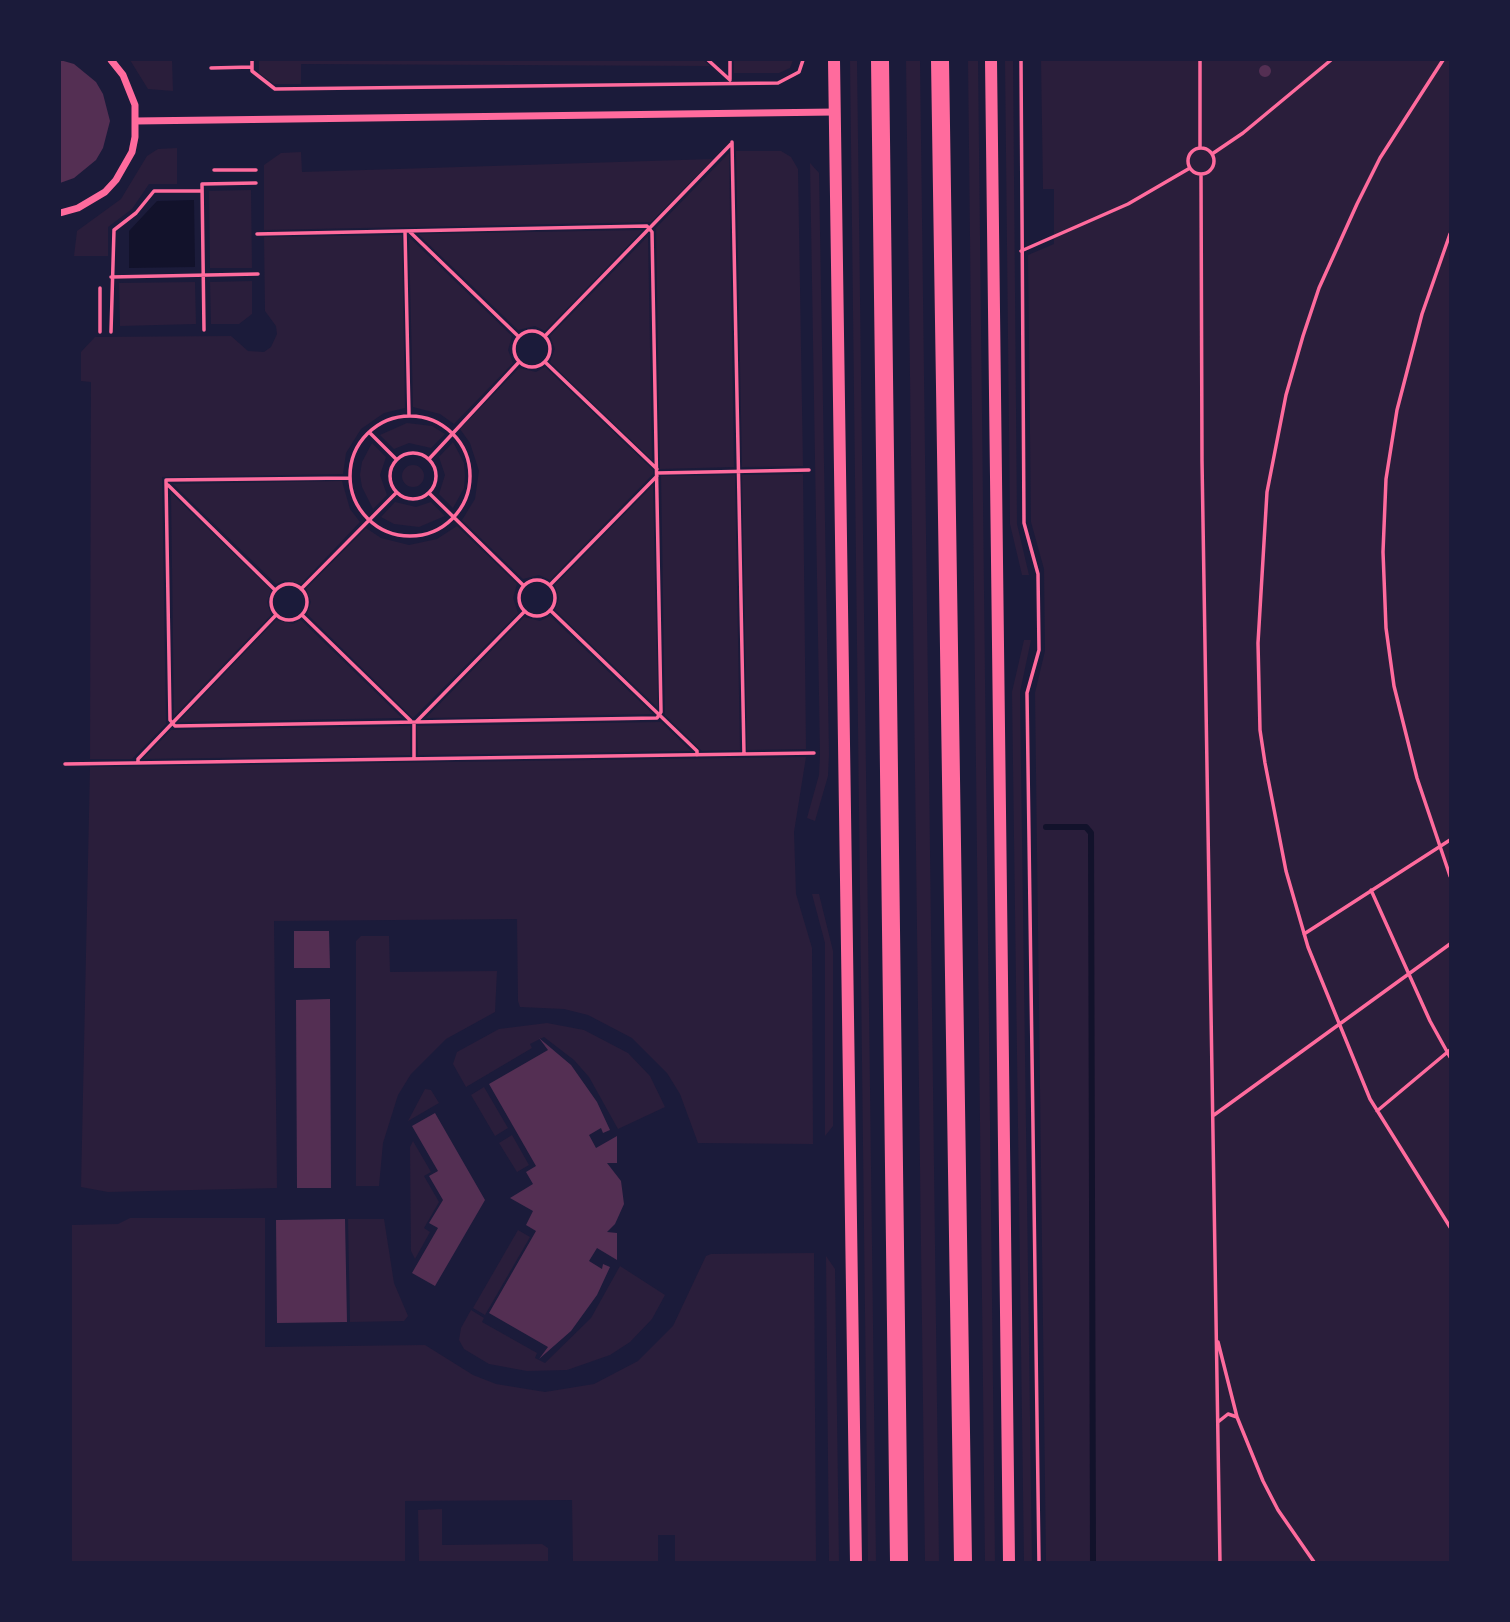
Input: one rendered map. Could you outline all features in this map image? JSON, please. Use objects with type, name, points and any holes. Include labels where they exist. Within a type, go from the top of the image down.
[{"type":"main road","points":[[880,60],[899,1563]]},
{"type":"main road","points":[[940,60],[963,1563]]},
{"type":"street","points":[[60,213],[92,201],[116,180],[132,152],[136,121],[131,89],[111,60]]},
{"type":"street","points":[[834,60],[856,1563]]},
{"type":"street","points":[[991,60],[1009,1563]]},
{"type":"street","points":[[136,121],[834,112]]},
{"type":"path","points":[[252,60],[252,71],[275,89],[778,83],[799,72],[803,60]]},
{"type":"path","points":[[708,60],[730,82]]},
{"type":"path","points":[[730,60],[730,82]]},
{"type":"path","points":[[1021,60],[1024,523],[1036,562],[1039,650],[1027,693],[1039,1563]]},
{"type":"path","points":[[1200,60],[1200,148]]},
{"type":"path","points":[[1212,154],[1243,133],[1331,60]]},
{"type":"path","points":[[1443,60],[1380,158],[1319,288],[1286,395],[1267,492],[1259,588],[1261,730],[1278,836],[1304,934],[1338,1026],[1377,1111],[1451,1227]]},
{"type":"path","points":[[211,68],[252,67]]},
{"type":"path","points":[[545,336],[732,142],[744,754]]},
{"type":"path","points":[[1190,168],[1189,155],[1200,148]]},
{"type":"path","points":[[1200,148],[1212,154]]},
{"type":"path","points":[[1201,174],[1212,167],[1212,154]]},
{"type":"path","points":[[1021,251],[1128,204],[1190,168]]},
{"type":"path","points":[[1190,168],[1201,174]]},
{"type":"path","points":[[214,170],[256,170]]},
{"type":"path","points":[[1201,174],[1202,475],[1220,1563]]},
{"type":"path","points":[[204,330],[202,184],[256,183]]},
{"type":"path","points":[[111,332],[111,277],[115,271],[114,230],[136,213],[154,191],[202,191]]},
{"type":"path","points":[[257,234],[647,226],[652,232],[659,715]]},
{"type":"path","points":[[407,231],[518,336]]},
{"type":"path","points":[[407,231],[409,416]]},
{"type":"path","points":[[1451,234],[1422,314],[1397,410],[1386,479],[1383,552],[1386,628],[1394,686],[1408,747],[1439,847],[1451,876]]},
{"type":"path","points":[[111,277],[258,274]]},
{"type":"path","points":[[100,288],[100,332]]},
{"type":"path","points":[[529,331],[545,336],[550,350],[545,362],[534,368],[519,362],[513,348],[518,336],[529,331]]},
{"type":"path","points":[[429,459],[519,362]]},
{"type":"path","points":[[545,362],[657,472],[809,470]]},
{"type":"path","points":[[409,416],[436,422],[452,432],[463,447],[470,471],[467,496],[454,517],[433,532],[409,536],[385,531],[369,519],[358,505],[351,478],[354,456],[369,432],[387,420],[409,416]]},
{"type":"path","points":[[369,432],[396,459]]},
{"type":"path","points":[[407,453],[419,453],[429,459],[436,470],[436,482],[429,493],[419,499],[406,499],[396,493],[389,482],[389,470],[396,459],[407,453]]},
{"type":"path","points":[[550,585],[657,472]]},
{"type":"path","points":[[172,723],[166,480],[351,478]]},
{"type":"path","points":[[166,483],[275,590]]},
{"type":"path","points":[[301,589],[396,493]]},
{"type":"path","points":[[429,493],[523,585]]},
{"type":"path","points":[[535,579],[550,585],[555,598],[550,610],[539,616],[524,611],[518,596],[523,585],[535,579]]},
{"type":"path","points":[[287,584],[301,589],[307,604],[302,615],[290,621],[276,615],[270,601],[275,590],[287,584]]},
{"type":"path","points":[[550,610],[697,755]]},
{"type":"path","points":[[414,759],[414,722],[524,611]]},
{"type":"path","points":[[138,762],[276,615]]},
{"type":"path","points":[[302,615],[414,722]]},
{"type":"path","points":[[172,723],[175,726],[657,718],[659,715]]},
{"type":"path","points":[[65,764],[814,753]]},
{"type":"path","points":[[1304,934],[1451,840]]},
{"type":"path","points":[[1371,890],[1408,975],[1451,1057]]},
{"type":"path","points":[[1214,1115],[1451,944]]},
{"type":"path","points":[[1377,1111],[1449,1051]]},
{"type":"path","points":[[1216,1330],[1237,1418],[1278,1510],[1314,1563]]},
{"type":"path","points":[[1218,1423],[1223,1415],[1237,1418]]},
{"type":"shaded area","points":[[130,60],[172,60],[173,91],[148,89]]},
{"type":"shaded area","points":[[259,60],[703,60],[710,66],[301,64],[301,84],[274,84],[259,73]]},
{"type":"shaded area","points":[[734,60],[793,60],[790,68],[779,73],[734,73]]},
{"type":"shaded area","points":[[850,60],[857,60],[876,1562],[868,1562]]},
{"type":"shaded area","points":[[906,60],[920,60],[939,1562],[925,1562]]},
{"type":"shaded area","points":[[968,60],[978,60],[995,1562],[985,1562]]},
{"type":"shaded area","points":[[1005,60],[1013,60],[1017,524],[1029,575],[1022,575],[1010,524]]},
{"type":"shaded area","points":[[1041,60],[1450,60],[1450,1562],[1046,1562],[1035,693],[1045,651],[1044,569],[1031,522],[1028,255],[1054,244],[1054,189],[1043,189]]},
{"type":"shaded area","points":[[177,148],[177,184],[149,184],[132,209],[108,227],[108,256],[74,256],[77,231],[121,199],[147,156],[158,149]]},
{"type":"shaded area","points":[[736,151],[781,151],[791,157],[798,169],[803,466],[742,467]]},
{"type":"shaded area","points":[[301,152],[302,172],[713,159],[651,222],[264,230],[264,165],[281,153]]},
{"type":"shaded area","points":[[729,153],[734,467],[660,469],[656,228]]},
{"type":"shaded area","points":[[810,163],[819,173],[829,754],[828,776],[815,821],[807,818],[819,775],[820,755]]},
{"type":"shaded area","points":[[251,190],[252,268],[210,268],[209,191]]},
{"type":"shaded area","points":[[194,200],[195,267],[129,268],[129,231],[157,201]]},
{"type":"shaded area","points":[[643,230],[545,331],[535,326],[518,330],[418,234]]},
{"type":"shaded area","points":[[402,235],[405,408],[384,413],[361,429],[346,453],[343,474],[162,477],[166,724],[132,759],[90,759],[91,382],[81,381],[81,352],[95,337],[231,336],[248,351],[264,352],[271,347],[277,334],[276,326],[265,311],[264,237]]},
{"type":"shaded area","points":[[648,236],[652,460],[550,362],[555,349],[550,336]]},
{"type":"shaded area","points":[[409,237],[512,336],[508,350],[513,363],[454,424],[440,414],[413,407]]},
{"type":"shaded area","points":[[252,281],[252,314],[239,324],[211,324],[210,282]]},
{"type":"shaded area","points":[[195,282],[196,324],[120,326],[119,283]]},
{"type":"shaded area","points":[[545,367],[653,470],[653,474],[550,580],[539,575],[523,579],[462,520],[475,499],[479,471],[470,443],[460,429],[519,368],[536,372]]},
{"type":"shaded area","points":[[407,423],[432,426],[445,434],[431,448],[409,443],[394,449],[380,435]]},
{"type":"shaded area","points":[[453,442],[464,463],[465,476],[464,488],[453,508],[439,494],[445,475],[439,457]]},
{"type":"shaded area","points":[[372,443],[386,457],[380,475],[387,495],[373,509],[362,487],[360,475],[362,462]]},
{"type":"shaded area","points":[[409,465],[417,465],[424,472],[424,480],[417,487],[409,487],[402,480],[402,472]]},
{"type":"shaded area","points":[[803,474],[806,749],[747,750],[742,475]]},
{"type":"shaded area","points":[[735,475],[740,750],[702,751],[665,715],[661,476]]},
{"type":"shaded area","points":[[342,481],[350,509],[360,522],[301,584],[285,580],[276,584],[173,484]]},
{"type":"shaded area","points":[[653,485],[658,708],[555,610],[559,598],[555,585]]},
{"type":"shaded area","points":[[171,493],[271,590],[267,602],[271,615],[174,716]]},
{"type":"shaded area","points":[[395,502],[416,507],[431,502],[445,516],[419,527],[394,524],[381,517]]},
{"type":"shaded area","points":[[457,526],[517,584],[513,598],[518,613],[413,718],[307,614],[311,602],[306,589],[366,528],[381,538],[409,545],[437,539]]},
{"type":"shaded area","points":[[550,616],[653,714],[426,718],[524,617],[540,621]]},
{"type":"shaded area","points":[[276,620],[293,624],[301,620],[402,718],[178,722]]},
{"type":"shaded area","points":[[1024,640],[1031,640],[1020,692],[1032,1562],[1024,1562],[1012,692]]},
{"type":"shaded area","points":[[661,722],[691,751],[418,755],[417,726]]},
{"type":"shaded area","points":[[410,726],[410,755],[143,759],[171,730]]},
{"type":"shaded area","points":[[806,757],[794,832],[796,894],[812,948],[813,1144],[698,1143],[680,1094],[667,1073],[632,1038],[588,1015],[564,1009],[520,1007],[517,919],[274,921],[277,1188],[108,1192],[81,1187],[90,767]]},
{"type":"shaded area","points":[[812,894],[819,894],[833,951],[833,1126],[825,1136],[825,943]]},
{"type":"shaded area","points":[[361,936],[389,936],[390,972],[497,971],[495,1012],[446,1039],[411,1074],[398,1095],[383,1143],[379,1186],[356,1186],[356,941]]},
{"type":"shaded area","points":[[547,1023],[584,1030],[628,1053],[650,1076],[665,1107],[618,1129],[589,1077],[574,1060],[544,1037],[530,1044],[532,1048],[466,1087],[453,1064],[457,1052],[499,1029]]},
{"type":"shaded area","points":[[484,1087],[508,1128],[495,1136],[471,1095]]},
{"type":"shaded area","points":[[425,1089],[431,1090],[439,1103],[408,1121]]},
{"type":"shaded area","points":[[512,1135],[529,1165],[517,1172],[499,1143]]},
{"type":"shaded area","points":[[413,1141],[431,1172],[424,1176],[439,1202],[424,1228],[430,1232],[415,1259],[411,1251],[410,1147]]},
{"type":"shaded area","points":[[130,1218],[265,1218],[265,1347],[425,1345],[473,1375],[496,1384],[545,1392],[594,1384],[638,1361],[673,1326],[706,1256],[814,1253],[816,1562],[675,1562],[675,1535],[658,1535],[658,1562],[573,1562],[572,1500],[405,1501],[405,1562],[72,1562],[72,1225],[118,1224]]},
{"type":"shaded area","points":[[348,1219],[384,1219],[394,1283],[408,1316],[404,1321],[350,1322]]},
{"type":"shaded area","points":[[518,1230],[530,1237],[485,1315],[473,1308]]},
{"type":"shaded area","points":[[826,1256],[835,1269],[839,1562],[829,1562]]},
{"type":"shaded area","points":[[620,1266],[665,1295],[652,1319],[630,1342],[610,1355],[567,1370],[527,1371],[489,1364],[464,1349],[459,1340],[461,1328],[471,1310],[484,1318],[482,1322],[537,1353],[535,1358],[545,1363],[591,1318]]},
{"type":"shaded area","points":[[442,1509],[442,1545],[542,1544],[548,1548],[548,1562],[419,1562],[418,1510]]},
{"type":"building","points":[[60,60],[74,64],[96,82],[103,94],[110,121],[103,148],[96,160],[74,178],[60,183]]},
{"type":"building","points":[[1265,65],[1271,71],[1265,77],[1259,71]]},
{"type":"building","points":[[294,931],[329,931],[330,968],[294,968]]},
{"type":"building","points":[[330,999],[331,1188],[297,1188],[296,1000]]},
{"type":"building","points":[[539,1038],[571,1065],[597,1102],[610,1130],[603,1133],[601,1128],[589,1135],[596,1148],[617,1136],[617,1163],[607,1163],[621,1181],[624,1204],[615,1224],[607,1232],[617,1233],[617,1260],[597,1248],[589,1261],[602,1269],[603,1264],[610,1267],[597,1295],[571,1331],[539,1359],[548,1347],[489,1313],[536,1231],[526,1225],[533,1211],[510,1198],[533,1184],[526,1172],[536,1166],[489,1084],[548,1050]]},
{"type":"building","points":[[435,1113],[485,1200],[435,1286],[412,1273],[438,1228],[429,1223],[443,1200],[429,1176],[438,1171],[412,1126]]},
{"type":"building","points":[[345,1219],[347,1322],[277,1323],[276,1220]]},
{"type":"waterway","points":[[1046,827],[1086,827],[1091,833],[1093,1562]]}]
